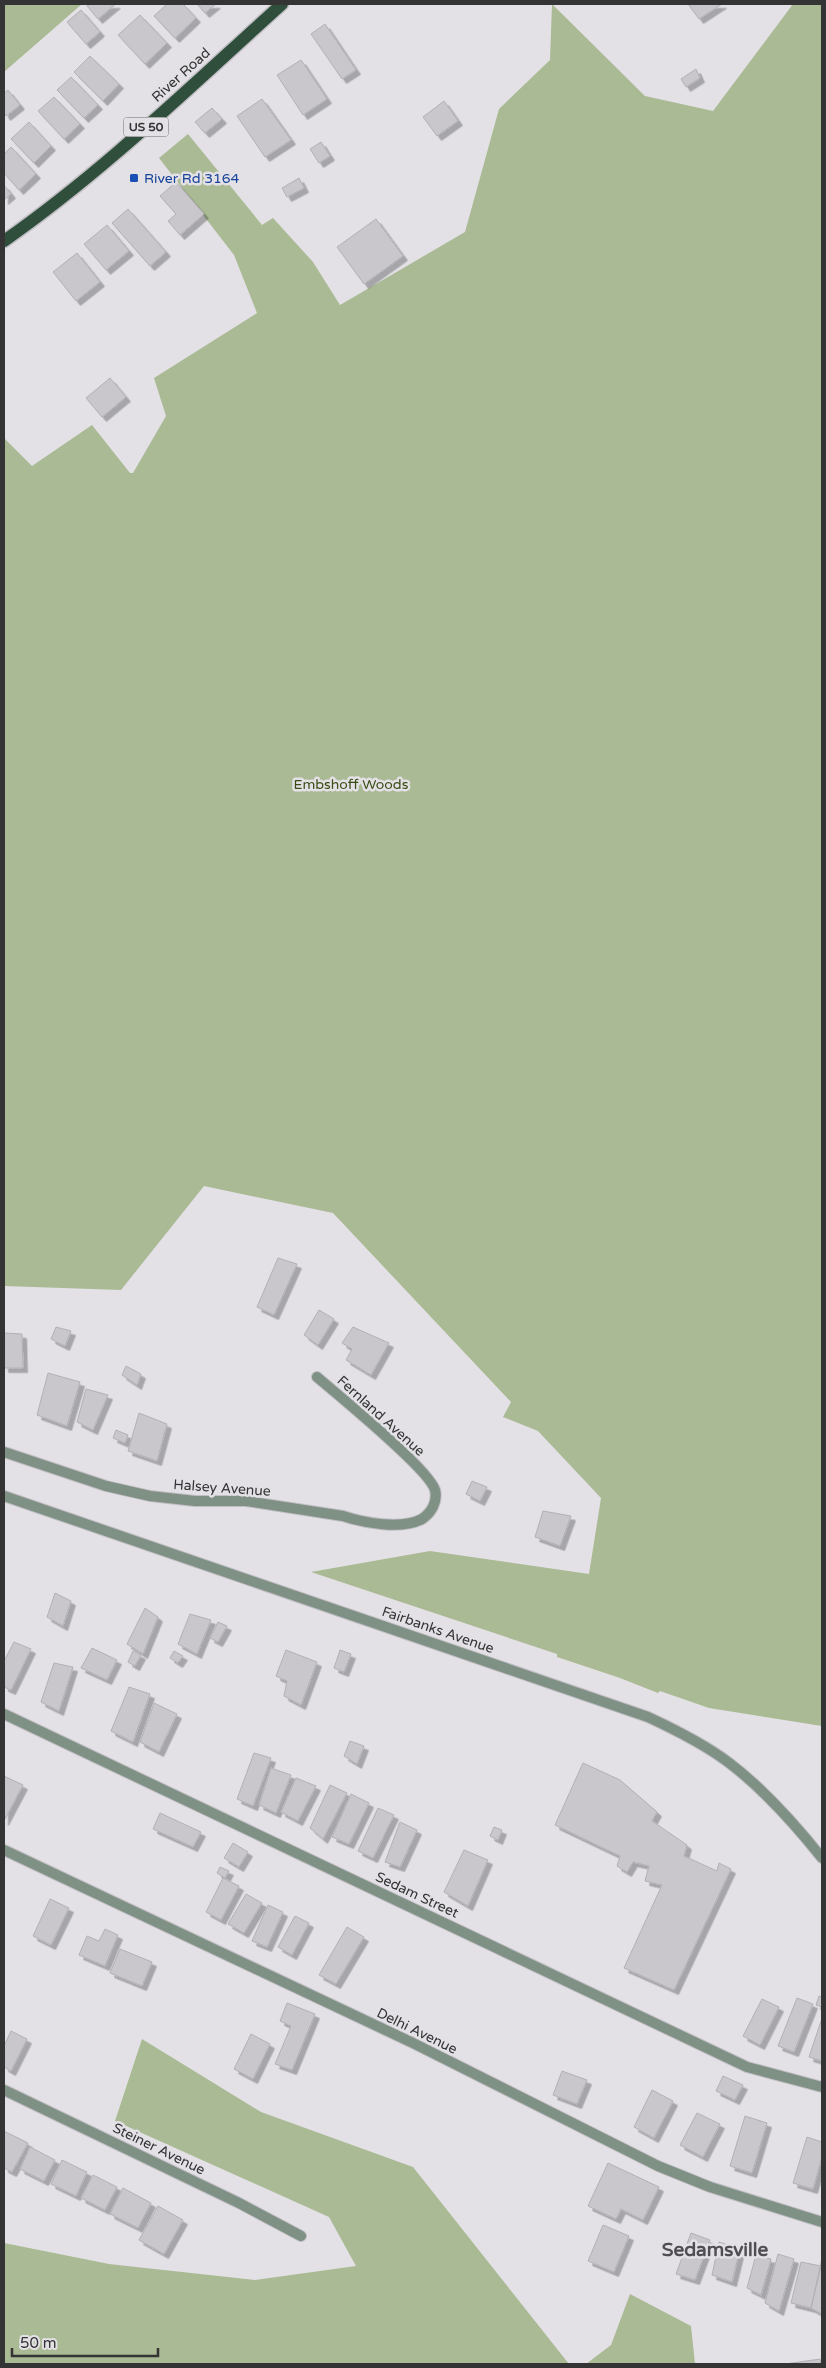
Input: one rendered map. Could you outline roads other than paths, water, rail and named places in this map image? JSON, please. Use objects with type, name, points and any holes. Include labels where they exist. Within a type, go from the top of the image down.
[{"type":"main road","name":"River Road","points":[[4,241],[59,201],[116,155],[282,4]]},
{"type":"street","name":"Fernland Avenue","points":[[317,1377],[366,1419],[426,1476]]},
{"type":"street","name":"Halsey Avenue","points":[[4,1452],[106,1486],[150,1496],[195,1501],[246,1501],[343,1516],[358,1521],[381,1524],[419,1520],[428,1514],[434,1506],[436,1495],[435,1489],[426,1476]]},
{"type":"street","name":"Fairbanks Avenue","points":[[4,1496],[648,1717],[689,1737],[728,1762],[762,1790],[800,1830],[822,1858]]},
{"type":"street","name":"Sedam Street","points":[[4,1714],[747,2067],[822,2087]]},
{"type":"street","name":"Delhi Avenue","points":[[4,1850],[413,2043],[658,2166],[710,2187],[822,2222]]},
{"type":"street","name":"Steiner Avenue","points":[[4,2090],[239,2203],[301,2236]]},
{"type":"place","name":"River Rd 3164","points":[[134,178]]},
{"type":"district","name":"Sedamsville","points":[[715,2250]]},
{"type":"park label","name":"Embshoff Woods","points":[[351,784]]}]
